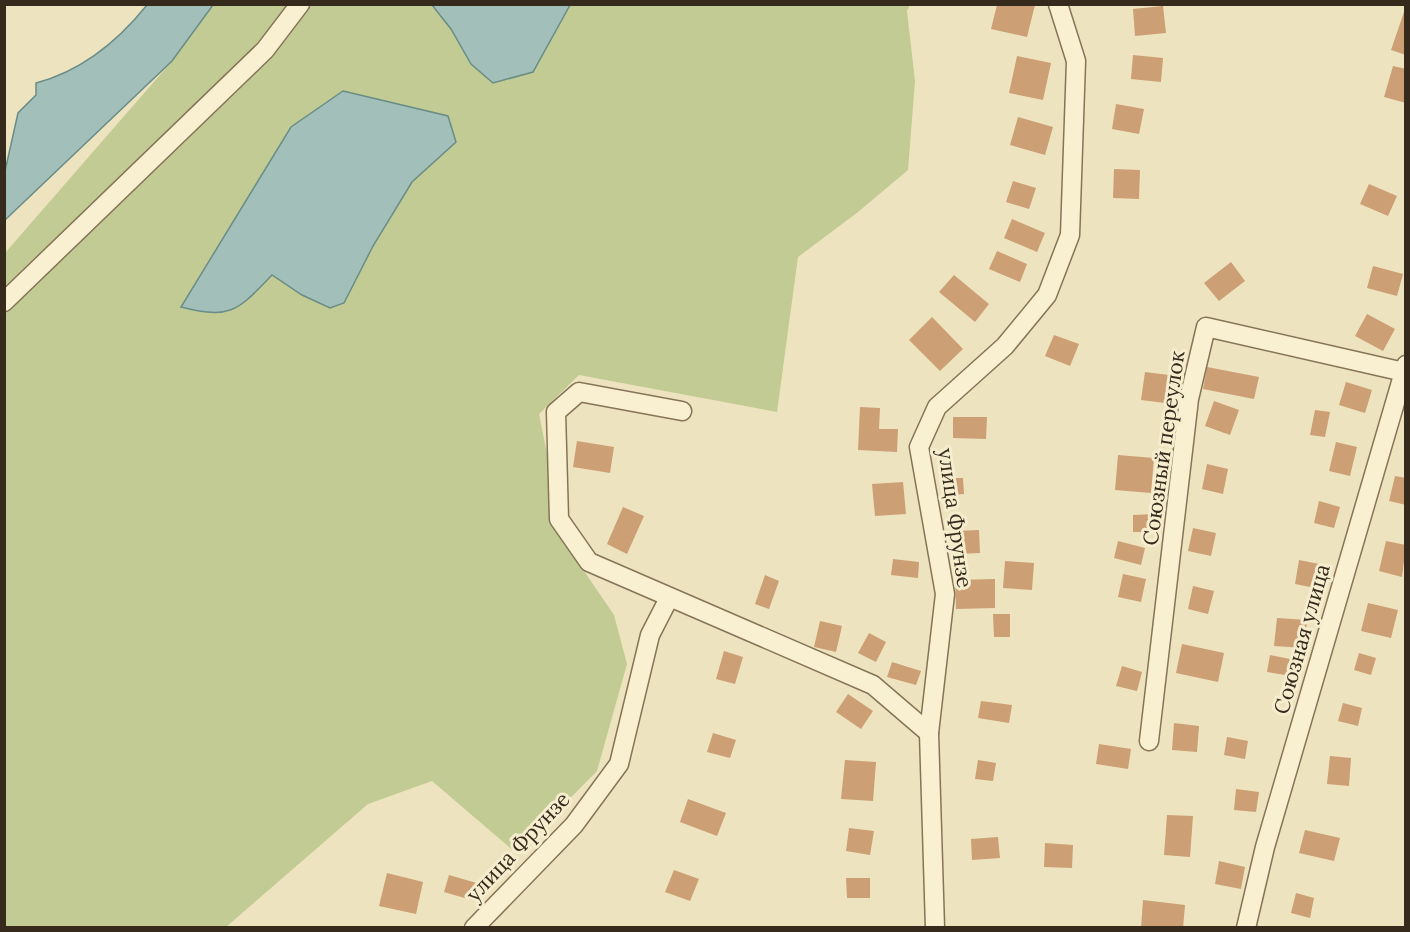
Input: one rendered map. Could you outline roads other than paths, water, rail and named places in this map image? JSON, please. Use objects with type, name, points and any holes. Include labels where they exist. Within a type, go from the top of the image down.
[{"type":"street","points":[[4,302],[265,50],[300,4]]},
{"type":"street","name":"улица Фрунзе","points":[[935,927],[929,733],[945,594],[919,447],[938,407],[1005,346],[1047,295],[1070,236],[1076,61],[1058,4]]},
{"type":"street","name":"Союзный переулок","points":[[1149,741],[1189,399],[1206,327],[1405,368]]},
{"type":"street","name":"Союзная улица","points":[[1246,927],[1268,836],[1405,368]]},
{"type":"street","points":[[682,411],[579,392],[556,412],[559,519],[590,562],[873,685],[929,733]]},
{"type":"street","name":"улица Фрунзе","points":[[474,927],[574,825],[619,764],[650,635],[669,598]]},
{"type":"water","points":[[147,5],[213,5],[172,61],[5,220],[5,171],[18,113],[36,95],[36,83],[53,78],[84,63],[124,31]]},
{"type":"water","points":[[432,5],[570,5],[533,72],[493,83],[471,64],[451,29]]},
{"type":"water","points":[[343,91],[448,116],[456,142],[412,182],[373,246],[344,303],[330,308],[302,295],[272,275],[251,297],[233,309],[212,312],[181,307],[291,127]]}]
